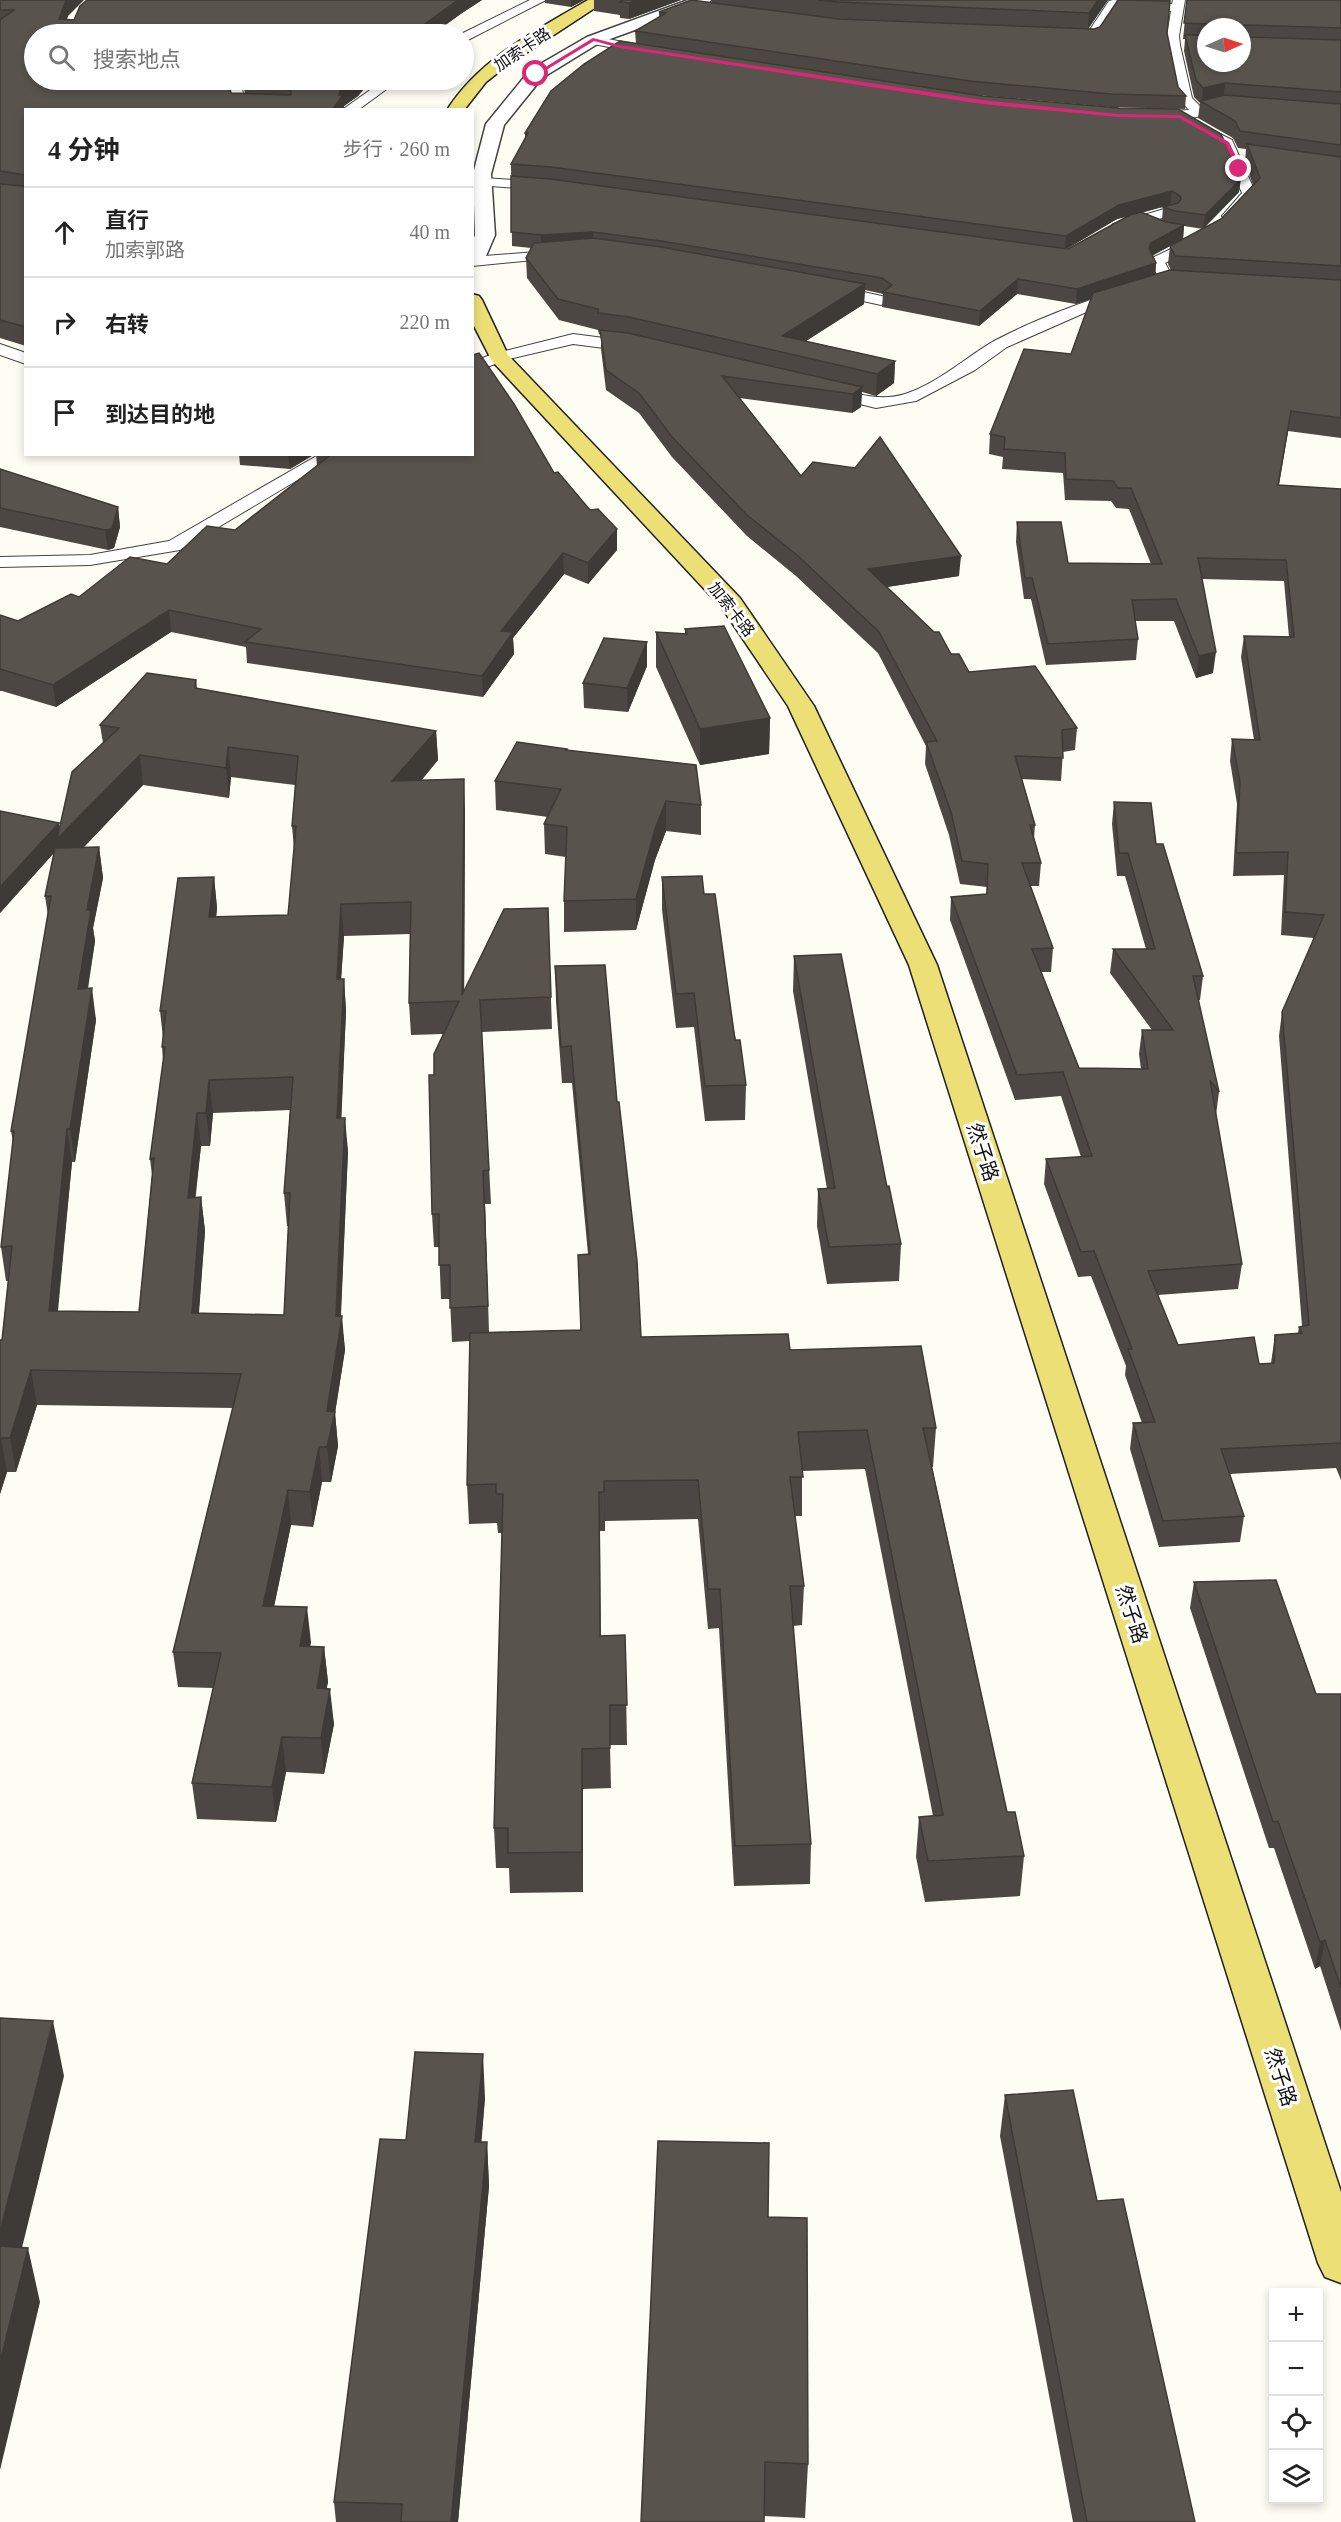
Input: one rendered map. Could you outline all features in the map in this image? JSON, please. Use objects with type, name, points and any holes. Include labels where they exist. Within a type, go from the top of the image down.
[{"type":"main road","name":"加索卡路","points":[[474,86],[502,59],[599,0]]},
{"type":"main road","name":"加索卡路","points":[[456,108],[460,99],[469,90]]},
{"type":"main road","name":"加索卡路","points":[[474,316],[480,364],[731,603],[801,706],[923,965]]},
{"type":"main road","name":"然子路","points":[[923,965],[1341,2263]]},
{"type":"street","points":[[474,254],[479,252],[485,235],[482,174],[495,124],[536,74],[593,40],[700,5]]},
{"type":"lane","points":[[474,33],[540,0]]},
{"type":"lane","points":[[1059,33],[1094,35],[1113,4],[1178,4],[1173,36],[1180,45],[1186,99],[1198,112]]},
{"type":"lane","points":[[593,40],[667,54]]},
{"type":"lane","points":[[236,90],[239,105],[267,108]]},
{"type":"lane","points":[[351,108],[377,90]]},
{"type":"lane","points":[[1138,116],[1180,116],[1224,106],[1247,107]]},
{"type":"lane","points":[[1167,281],[1157,261],[1212,232],[1249,194],[1227,143],[1180,116]]},
{"type":"lane","points":[[1232,154],[1252,155]]},
{"type":"lane","points":[[483,182],[562,188]]},
{"type":"lane","points":[[1107,234],[1123,224],[1171,211]]},
{"type":"lane","points":[[1141,219],[1160,227]]},
{"type":"lane","points":[[1179,232],[1212,232]]},
{"type":"lane","points":[[474,262],[573,254]]},
{"type":"lane","points":[[819,390],[876,403],[910,398],[969,368],[1001,344],[1086,307],[1167,281],[1186,282]]},
{"type":"lane","points":[[812,287],[881,300]]},
{"type":"lane","points":[[480,364],[573,339],[651,350]]},
{"type":"lane","points":[[0,349],[24,358]]},
{"type":"lane","points":[[0,562],[90,560],[174,546],[330,456]]},
{"type":"building","points":[[0,0],[66,0],[59,19],[74,20],[80,6],[87,0],[458,0],[425,24],[24,24],[24,90],[230,90],[231,93],[291,95],[289,90],[341,90],[339,95],[343,95],[333,108],[24,108],[24,175],[0,171],[0,20],[14,10],[0,10]]},
{"type":"building","points":[[638,0],[629,3],[620,2]]},
{"type":"building","points":[[691,0],[839,19],[1094,29],[1100,27],[1118,0],[1170,1],[1167,33],[1178,87],[1186,96],[1111,94],[970,81],[635,31],[666,13],[659,12]]},
{"type":"building","points":[[818,0],[1098,0],[1089,13]]},
{"type":"building","points":[[1187,0],[1341,0],[1341,28],[1251,25],[1251,18],[1197,18],[1197,24],[1184,23]]},
{"type":"building","points":[[1185,35],[1197,35],[1197,72],[1251,72],[1251,37],[1341,40],[1341,92],[1225,83],[1203,88],[1196,80]]},
{"type":"building","points":[[620,41],[983,96],[1119,108],[1178,109],[1221,134],[1241,179],[1205,215],[1163,207],[1178,203],[1181,199],[1172,191],[1119,205],[1066,236],[551,167],[511,164],[528,133],[525,133],[551,91],[584,64]]},
{"type":"building","points":[[1225,95],[1341,104],[1341,145],[1240,131],[1235,121],[1200,101]]},
{"type":"building","points":[[1247,144],[1341,157],[1341,266],[1175,256],[1170,246],[1221,219],[1260,178]]},
{"type":"building","points":[[511,176],[550,179],[1068,249],[1130,215],[1141,212],[1166,222],[1184,225],[1151,243],[1149,248],[1156,263],[1077,289],[1018,279],[980,311],[883,292],[892,285],[882,278],[661,241],[593,232],[541,235],[511,232]]},
{"type":"building","points":[[0,184],[24,186],[24,326],[0,320]]},
{"type":"building","points":[[593,238],[661,247],[865,284],[782,336],[895,361],[877,374],[629,317],[598,313],[598,309],[558,299],[526,258],[534,243]]},
{"type":"building","points":[[1170,270],[1341,280],[1341,418],[1291,411],[1278,485],[1341,489],[1341,1443],[1221,1449],[1244,1516],[1163,1521],[1133,1423],[1155,1422],[1128,1349],[1132,1349],[1094,1251],[1081,1252],[1046,1159],[1092,1156],[1063,1072],[1017,1075],[951,897],[987,894],[988,864],[962,861],[951,812],[926,742],[937,741],[879,632],[797,555],[747,515],[672,437],[639,393],[606,370],[600,330],[628,333],[862,387],[853,394],[722,376],[801,476],[813,462],[855,468],[880,437],[961,556],[868,569],[934,632],[939,632],[951,654],[959,654],[969,672],[1035,666],[1077,728],[1062,730],[1063,758],[1015,756],[1035,825],[1030,825],[1041,863],[1022,863],[1053,948],[1032,949],[1079,1068],[1148,1069],[1142,1030],[1173,1030],[1113,949],[1155,949],[1128,853],[1119,853],[1114,802],[1151,803],[1156,844],[1163,844],[1203,976],[1193,976],[1219,1092],[1210,1080],[1242,1264],[1148,1271],[1178,1345],[1254,1337],[1259,1364],[1274,1363],[1275,1335],[1302,1333],[1299,1327],[1309,1325],[1282,1012],[1324,915],[1285,912],[1288,852],[1236,853],[1240,782],[1232,739],[1260,740],[1244,636],[1294,637],[1286,560],[1198,558],[1216,652],[1199,656],[1176,599],[1132,600],[1138,639],[1048,644],[1032,578],[1025,578],[1017,522],[1061,522],[1068,563],[1162,564],[1131,488],[1118,488],[1113,481],[1066,479],[1065,453],[1004,449],[1005,437],[990,434],[1024,349],[1071,354],[1093,293]]},
{"type":"building","points":[[479,353],[514,404],[554,473],[558,472],[590,510],[598,509],[617,529],[588,563],[563,553],[501,631],[513,632],[482,676],[245,642],[261,629],[169,610],[53,685],[0,669],[0,615],[18,621],[71,594],[79,597],[130,557],[167,564],[207,526],[235,530],[329,456],[474,456],[474,354]]},
{"type":"building","points":[[0,469],[118,507],[112,529],[105,530],[0,508]]},
{"type":"building","points":[[724,626],[770,718],[700,729],[656,632],[687,634],[685,629]]},
{"type":"building","points":[[604,638],[647,642],[627,688],[583,683]]},
{"type":"building","points":[[147,673],[196,680],[195,688],[436,731],[392,781],[464,779],[462,995],[504,909],[548,908],[551,997],[480,1000],[489,1170],[483,1171],[488,1306],[450,1308],[450,1265],[439,1265],[439,1214],[432,1214],[429,1075],[434,1075],[434,1054],[459,1001],[409,1003],[411,902],[341,904],[337,979],[344,979],[337,1118],[345,1118],[336,1316],[342,1316],[327,1411],[335,1412],[327,1447],[319,1447],[310,1492],[288,1490],[263,1606],[307,1607],[300,1646],[324,1647],[317,1688],[330,1689],[321,1738],[282,1737],[272,1787],[192,1783],[221,1653],[173,1652],[241,1374],[31,1370],[10,1438],[1,1438],[0,1441],[0,1340],[2,1340],[12,1246],[1,1247],[14,1131],[11,1131],[51,896],[45,896],[55,848],[99,847],[87,910],[91,910],[78,989],[92,988],[70,1129],[67,1129],[49,1311],[139,1312],[154,1158],[150,1159],[165,1047],[162,1047],[166,1011],[160,1011],[178,878],[214,877],[209,917],[288,915],[296,826],[292,826],[298,756],[228,747],[226,768],[140,755],[57,839],[72,772],[119,728],[100,725]],"holes":[[[293,1077],[284,1193],[290,1193],[284,1315],[192,1313],[201,1197],[188,1198],[197,1113],[206,1113],[209,1080]]]},
{"type":"building","points":[[517,742],[696,765],[701,805],[666,801],[655,829],[636,899],[564,901],[567,827],[544,824],[561,789],[495,781]]},
{"type":"building","points":[[0,811],[59,823],[0,887]]},
{"type":"building","points":[[702,876],[704,894],[715,894],[735,1040],[740,1040],[746,1085],[705,1086],[694,993],[676,994],[662,877]]},
{"type":"building","points":[[841,954],[887,1187],[889,1186],[901,1244],[829,1247],[818,1189],[835,1188],[794,956]]},
{"type":"building","points":[[605,965],[617,1102],[619,1102],[637,1261],[641,1337],[788,1334],[790,1350],[921,1346],[936,1428],[923,1428],[1007,1812],[1015,1812],[1024,1856],[928,1861],[919,1817],[943,1815],[867,1430],[798,1432],[803,1477],[790,1477],[804,1586],[790,1586],[811,1844],[735,1846],[720,1589],[708,1589],[698,1480],[604,1481],[604,1492],[599,1492],[600,1636],[625,1635],[627,1705],[610,1705],[610,1748],[582,1749],[582,1852],[508,1853],[508,1828],[494,1828],[503,1494],[496,1494],[496,1484],[467,1485],[470,1333],[581,1330],[578,1255],[590,1254],[571,1046],[561,1047],[555,966]]},
{"type":"building","points":[[1276,1580],[1316,1694],[1341,1694],[1341,1988],[1325,1940],[1320,1942],[1278,1821],[1273,1822],[1194,1582]]},
{"type":"building","points":[[0,2018],[53,2021],[0,2232]]},
{"type":"building","points":[[415,2052],[483,2054],[475,2142],[487,2142],[451,2522],[401,2522],[402,2504],[334,2502],[380,2139],[406,2140]]},
{"type":"building","points":[[1073,2090],[1097,2201],[1123,2199],[1195,2522],[1087,2522],[1005,2095]]},
{"type":"building","points":[[658,2141],[769,2143],[768,2217],[807,2218],[808,2464],[765,2462],[764,2522],[641,2522]]},
{"type":"building","points":[[0,2246],[28,2248],[0,2363]]},
{"type":"route","points":[[536,74],[593,40],[982,102],[1118,115],[1180,116],[1227,143],[1239,169]]}]
